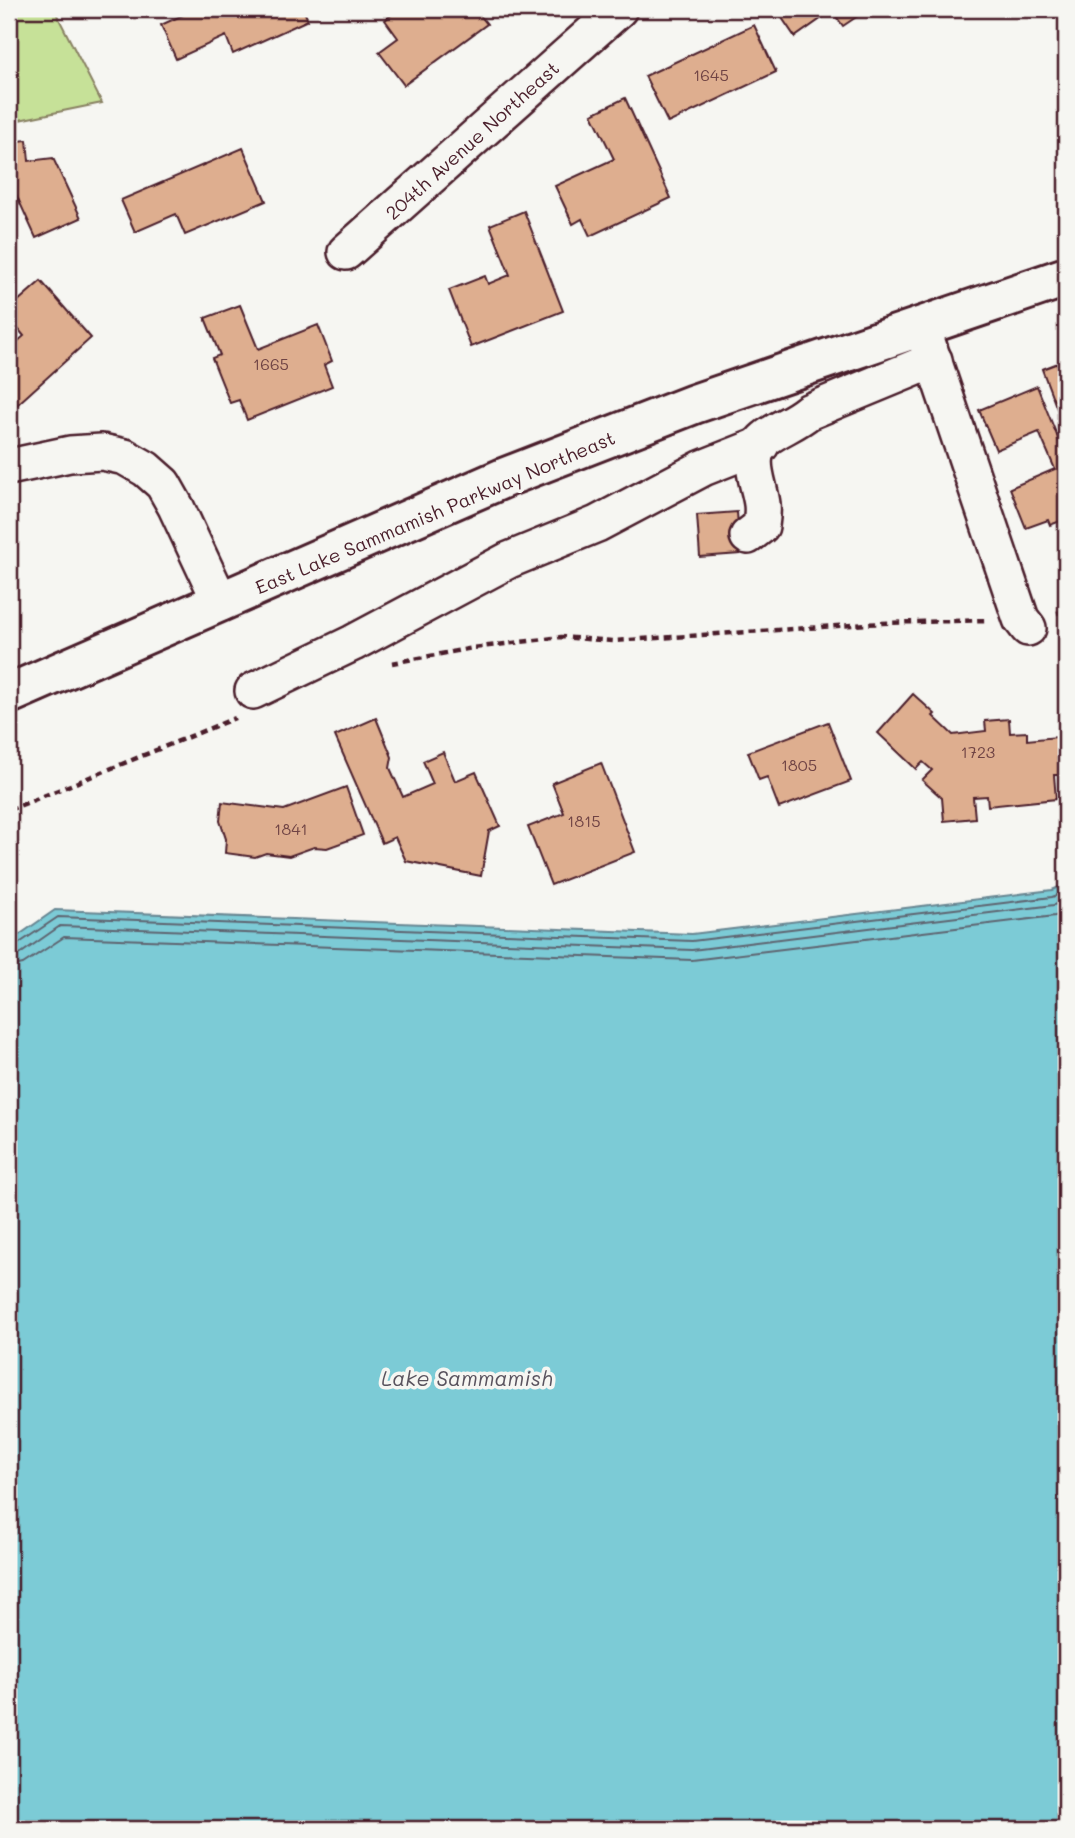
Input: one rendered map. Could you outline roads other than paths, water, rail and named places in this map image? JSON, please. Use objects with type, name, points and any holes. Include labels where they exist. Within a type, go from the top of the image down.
[{"type":"main road","name":"East Lake Sammamish Parkway Northeast","points":[[9,694],[506,477],[694,404],[928,343],[1066,278]]},
{"type":"street","name":"204th Avenue Northeast","points":[[346,252],[598,15]]},
{"type":"street","points":[[748,536],[761,526],[762,508],[754,454],[766,438],[928,343],[1024,624]]},
{"type":"street","points":[[247,703],[509,560],[597,524],[703,468],[761,445]]},
{"type":"street","points":[[9,467],[70,454],[103,452],[125,457],[146,469],[163,484],[176,507],[221,603]]},
{"type":"water","name":"Lake Sammamish","points":[[1066,884],[1066,1829],[9,1829],[9,942],[55,910],[692,934],[1052,890]]}]
